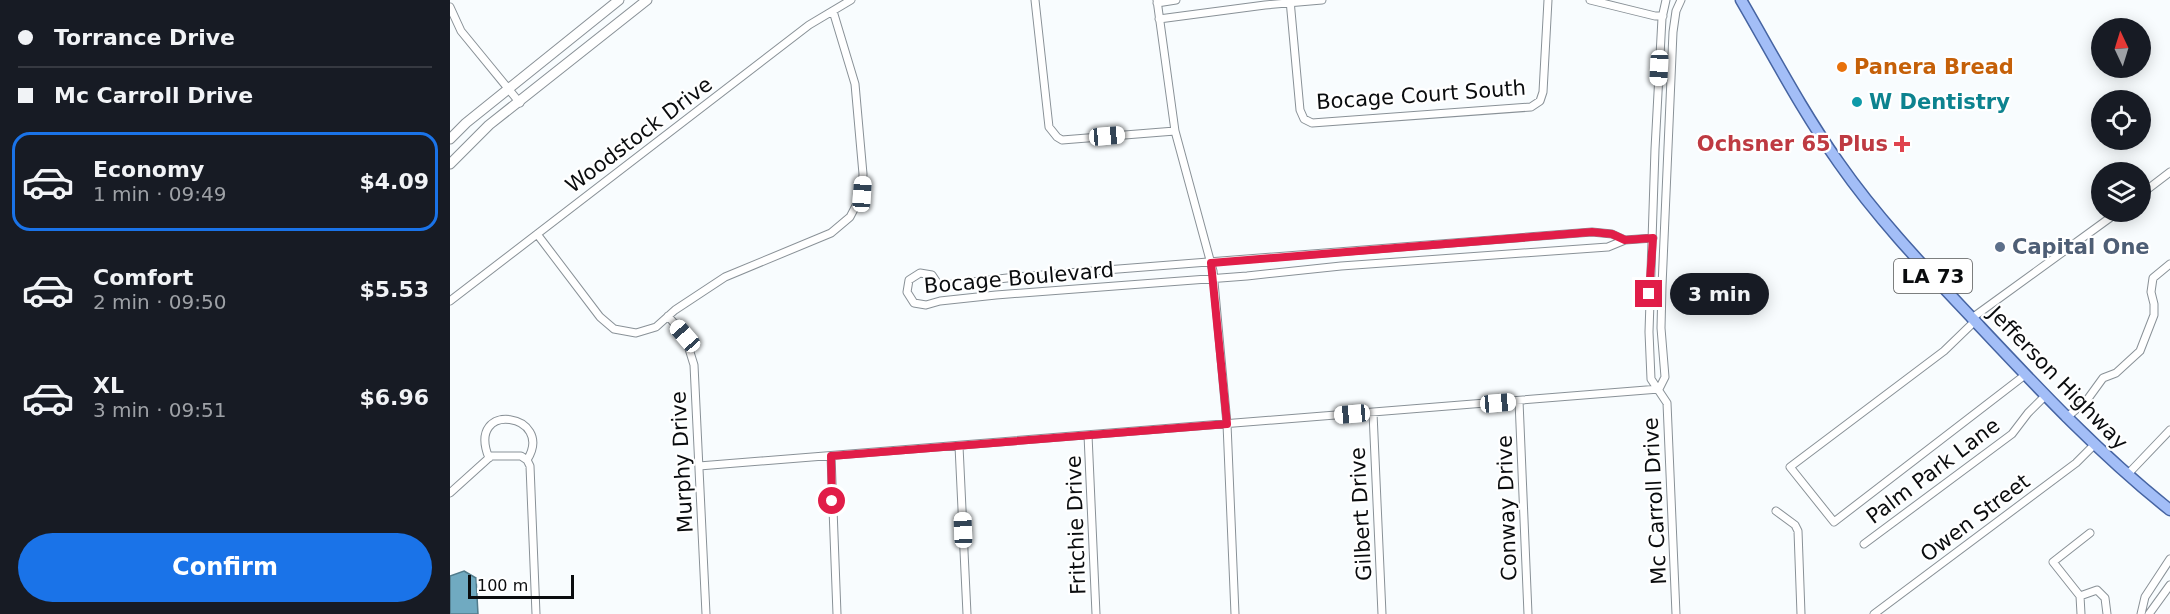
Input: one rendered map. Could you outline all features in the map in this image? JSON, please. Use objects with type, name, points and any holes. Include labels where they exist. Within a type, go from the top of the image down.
[{"type":"main road","name":"Jefferson Highway","points":[[1741,0],[1798,100],[1839,164],[1893,233],[2066,418],[2127,475],[2170,510]]},
{"type":"street","points":[[450,139],[466,123],[619,0]]},
{"type":"street","points":[[450,164],[489,125],[520,103],[647,0]]},
{"type":"street","name":"Woodstock Drive","points":[[450,301],[809,25],[851,0]]},
{"type":"street","points":[[1035,0],[1050,127],[1057,137],[1062,140],[1175,130]]},
{"type":"street","points":[[1176,0],[1157,1],[1175,130],[1213,278],[1227,424],[1235,614]]},
{"type":"street","points":[[1159,19],[1290,1],[1322,0]]},
{"type":"street","name":"Bocage Court South","points":[[1290,1],[1300,110],[1304,119],[1312,123],[1531,106],[1540,101],[1543,92],[1548,0]]},
{"type":"street","points":[[1590,0],[1663,16]]},
{"type":"street","name":"Mc Carroll Drive","points":[[1665,0],[1655,149],[1649,294],[1651,379],[1667,403],[1676,614]]},
{"type":"street","name":"Mc Carroll Drive","points":[[1659,389],[1665,377],[1661,328],[1673,32],[1676,11],[1681,0]]},
{"type":"street","points":[[450,7],[461,31],[520,103]]},
{"type":"street","points":[[537,234],[600,317],[614,329],[636,333],[656,327],[692,298],[725,277],[831,233],[850,217],[862,194],[863,174],[855,84],[833,11]]},
{"type":"street","points":[[2151,187],[2170,172]]},
{"type":"street","points":[[2025,375],[1834,522],[1790,467],[1944,351],[1973,320],[2105,222]]},
{"type":"street","name":"Bocage Boulevard","points":[[1625,240],[1612,234],[1592,232],[1016,277],[945,285],[938,284],[932,275],[920,273],[909,280],[907,292],[914,303],[926,305],[940,301],[985,296],[1608,247],[1625,240],[1653,238]]},
{"type":"street","points":[[2066,418],[2087,400],[2103,378],[2116,373],[2140,351],[2154,315],[2151,292],[2153,278],[2170,264]]},
{"type":"street","name":"Murphy Drive","points":[[668,316],[685,336],[694,365],[706,614]]},
{"type":"street","points":[[699,466],[1659,389]]},
{"type":"street","name":"Palm Park Lane","points":[[1864,544],[2012,434],[2045,396]]},
{"type":"street","name":"Conway Drive","points":[[1519,401],[1528,614]]},
{"type":"street","name":"Gilbert Drive","points":[[1373,413],[1382,614]]},
{"type":"street","points":[[489,458],[484,447],[484,436],[489,425],[502,418],[517,421],[527,427],[532,440],[532,451],[527,460]]},
{"type":"street","points":[[2127,475],[2170,430]]},
{"type":"street","name":"Fritchie Drive","points":[[1088,435],[1096,614]]},
{"type":"street","name":"Owen Street","points":[[1874,614],[2076,463],[2094,445]]},
{"type":"street","points":[[959,446],[967,614]]},
{"type":"street","points":[[450,493],[489,458],[521,456],[527,460],[530,466],[536,614]]},
{"type":"street","points":[[831,456],[837,614]]},
{"type":"street","points":[[1776,511],[1798,531],[1800,614]]},
{"type":"street","points":[[2081,614],[2080,596],[2053,562],[2091,533]]},
{"type":"street","points":[[2141,614],[2145,597],[2170,559]]},
{"type":"street","points":[[2149,614],[2170,585]]},
{"type":"street","points":[[2080,596],[2097,590],[2105,598],[2107,614]]},
{"type":"water","points":[[464,571],[476,578],[478,614],[450,614],[450,576]]},
{"type":"place","name":"Panera Bread","points":[[1842,67]]},
{"type":"place","name":"W Dentistry","points":[[1857,102]]},
{"type":"place","name":"Ochsner 65 Plus","points":[[1902,144]]},
{"type":"place","name":"Capital One","points":[[2000,247]]},
{"type":"route","points":[[832,501],[831,456],[1227,424],[1211,263],[1592,232],[1612,234],[1625,240],[1653,238],[1649,294]]}]
